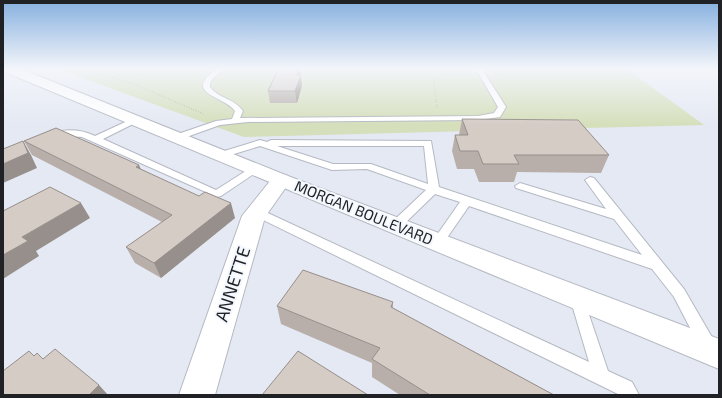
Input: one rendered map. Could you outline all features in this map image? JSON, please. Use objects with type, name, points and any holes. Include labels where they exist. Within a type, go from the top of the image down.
[{"type":"main road","name":"MORGAN BOULEVARD","points":[[56,88],[281,180],[396,224],[715,353]]},
{"type":"main road","name":"ANNETTE","points":[[197,395],[254,216],[281,180]]},
{"type":"lane","points":[[206,88],[210,93],[234,104],[239,111],[236,118]]},
{"type":"lane","points":[[178,137],[236,118],[248,120],[478,118],[497,115],[502,107],[490,88]]},
{"type":"lane","points":[[95,139],[137,120]]},
{"type":"lane","points":[[44,137],[67,133],[84,134],[217,194],[256,169]]},
{"type":"lane","points":[[260,143],[332,167],[368,166],[467,202],[657,265]]},
{"type":"lane","points":[[222,155],[260,143],[428,143],[434,189]]},
{"type":"lane","points":[[590,180],[679,294],[715,353]]},
{"type":"lane","points":[[520,186],[618,216]]},
{"type":"lane","points":[[396,224],[434,189]]},
{"type":"lane","points":[[438,242],[467,202]]},
{"type":"lane","points":[[256,212],[626,388],[630,395]]},
{"type":"lane","points":[[577,298],[602,377]]},
{"type":"path","points":[[140,88],[207,115],[236,118]]},
{"type":"path","points":[[434,110],[437,107],[435,88]]},
{"type":"green space","points":[[109,88],[653,88],[704,125],[244,137]]},
{"type":"building","points":[[270,88],[296,88],[295,91],[268,91]]},
{"type":"building","points":[[462,119],[578,120],[609,155],[514,155],[519,164],[483,164],[478,151],[460,151],[455,135],[468,135]]},
{"type":"building","points":[[56,128],[139,165],[136,167],[199,196],[205,192],[231,203],[154,263],[126,247],[172,215],[24,141]]},
{"type":"building","points":[[23,141],[28,153],[3,164],[3,149]]},
{"type":"building","points":[[50,187],[81,203],[22,237],[28,241],[3,255],[3,211]]},
{"type":"building","points":[[303,270],[393,302],[391,307],[554,395],[430,395],[372,359],[380,348],[277,306]]},
{"type":"building","points":[[55,349],[99,385],[89,395],[3,395],[3,371],[29,351],[34,356],[37,353],[43,359]]},
{"type":"building","points":[[298,351],[368,395],[262,395]]}]
